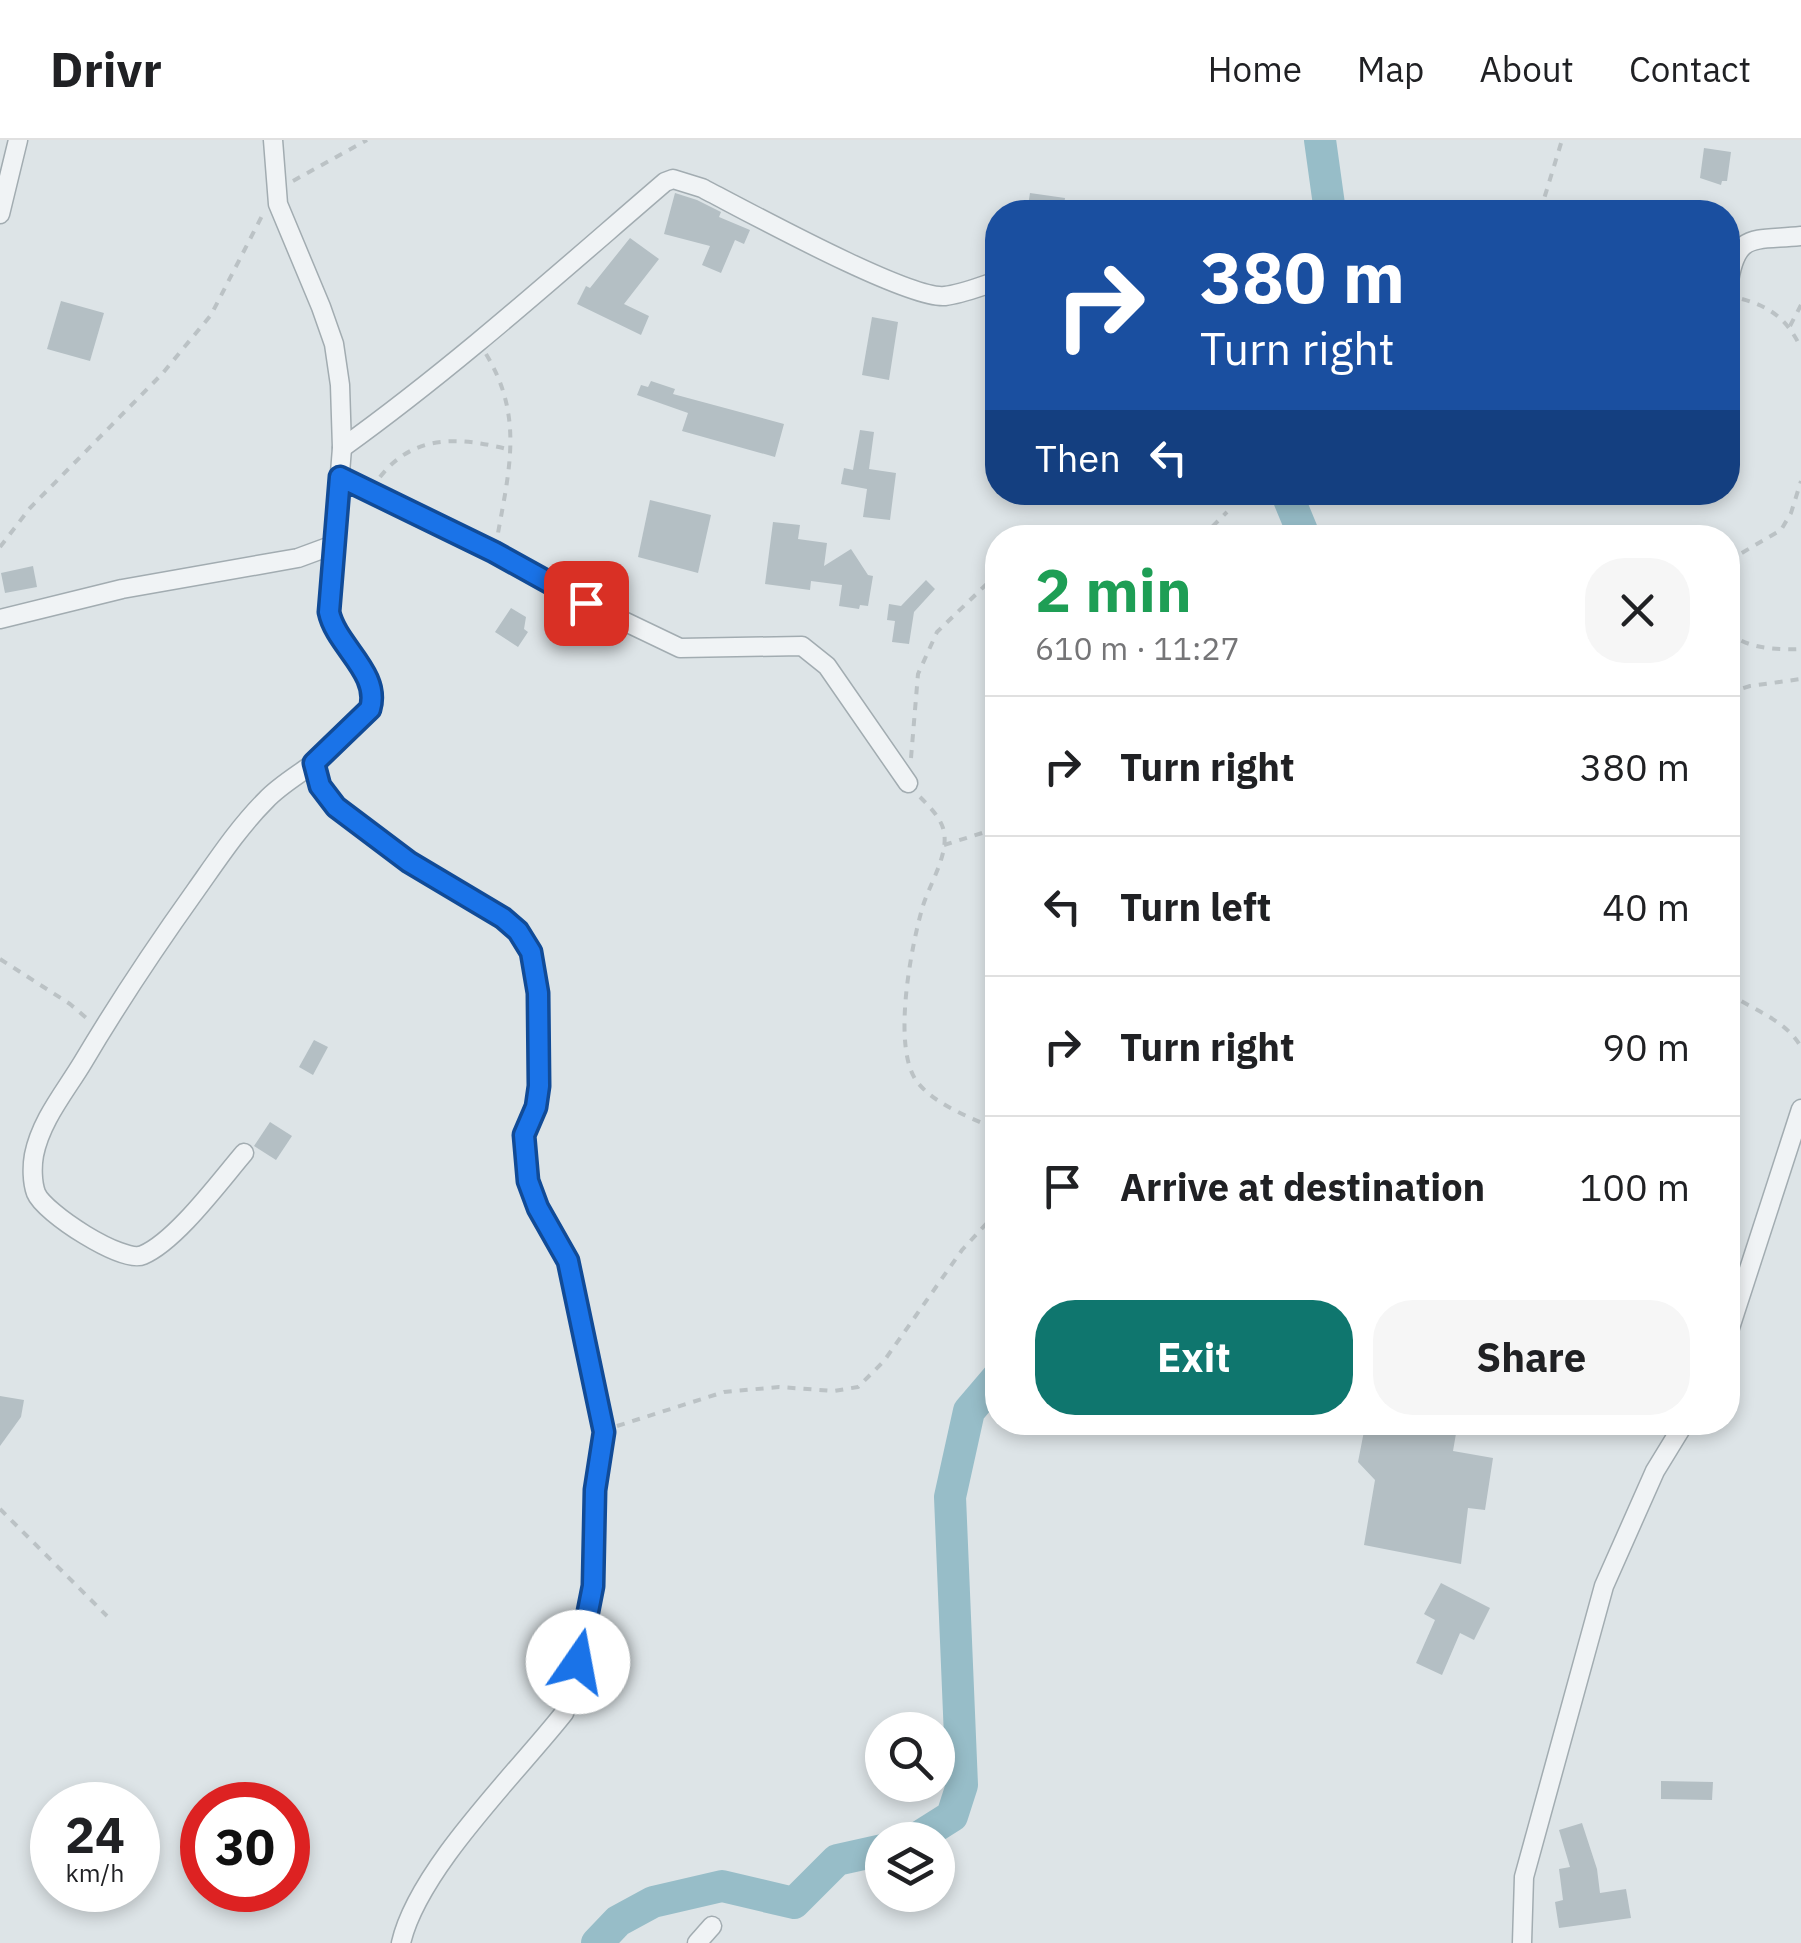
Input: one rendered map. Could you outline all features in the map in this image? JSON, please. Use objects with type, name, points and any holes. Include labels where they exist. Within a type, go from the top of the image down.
[{"type":"street","points":[[0,214],[18,140]]},
{"type":"street","points":[[244,1153],[157,1247],[135,1258],[103,1245],[46,1207],[36,1193],[33,1174],[40,1135],[101,1030],[228,845],[267,798],[314,763],[370,709],[373,699],[372,686],[332,624],[328,602],[342,448],[334,344],[275,190],[274,140]]},
{"type":"street","points":[[342,448],[480,344],[604,233],[673,179],[702,188],[922,293],[943,297],[985,286]]},
{"type":"street","points":[[1740,247],[1748,242],[1801,236]]},
{"type":"street","points":[[340,477],[680,648],[802,646],[826,666],[908,783]]},
{"type":"street","points":[[0,619],[122,590],[298,558],[336,544]]},
{"type":"street","points":[[314,763],[320,786],[336,807],[409,862],[503,918],[518,931],[531,952],[538,993],[539,1086],[536,1107],[524,1135],[528,1181],[538,1208],[568,1261],[604,1432],[595,1490],[593,1586],[571,1696],[564,1713],[448,1854],[409,1917],[401,1943]]},
{"type":"street","points":[[1740,1297],[1801,1108]]},
{"type":"street","points":[[1522,1943],[1524,1877],[1604,1586],[1655,1471],[1678,1435]]},
{"type":"street","points":[[698,1943],[712,1926]]},
{"type":"path","points":[[0,548],[30,508],[162,374],[211,314],[275,190],[368,140]]},
{"type":"path","points":[[1544,200],[1562,140]]},
{"type":"path","points":[[1740,298],[1781,316],[1801,348]]},
{"type":"path","points":[[1790,326],[1801,304]]},
{"type":"path","points":[[480,344],[504,389],[510,413],[511,450],[494,552]]},
{"type":"path","points":[[368,493],[388,467],[413,447],[458,439],[511,450]]},
{"type":"path","points":[[1740,554],[1781,530],[1801,480]]},
{"type":"path","points":[[1214,525],[1227,512]]},
{"type":"path","points":[[985,585],[937,632],[918,674],[908,783],[935,813],[944,830],[944,845],[922,909],[904,1025],[910,1070],[919,1085],[954,1110],[985,1124]]},
{"type":"path","points":[[1740,641],[1768,649],[1801,650]]},
{"type":"path","points":[[1740,690],[1801,678]]},
{"type":"path","points":[[944,845],[985,832]]},
{"type":"path","points":[[0,959],[70,1004],[101,1030]]},
{"type":"path","points":[[1740,999],[1782,1024],[1794,1034],[1801,1048]]},
{"type":"path","points":[[604,1432],[724,1392],[779,1388],[834,1391],[858,1386],[884,1361],[962,1250],[985,1225]]},
{"type":"path","points":[[0,1509],[107,1616]]},
{"type":"building","points":[[1704,148],[1731,152],[1727,181],[1721,185],[1700,178]]},
{"type":"building","points":[[675,193],[697,200],[721,212],[719,217],[750,230],[744,244],[735,240],[721,273],[702,265],[710,246],[664,234]]},
{"type":"building","points":[[1030,193],[1065,198],[1065,200],[1029,200]]},
{"type":"building","points":[[630,238],[659,259],[624,304],[649,316],[641,335],[577,304],[586,286],[590,288]]},
{"type":"building","points":[[61,301],[104,313],[90,361],[47,349]]},
{"type":"building","points":[[872,317],[898,322],[889,380],[862,375]]},
{"type":"building","points":[[651,381],[675,389],[673,394],[784,424],[775,457],[682,431],[688,413],[637,395],[641,385],[648,387]]},
{"type":"building","points":[[860,430],[874,432],[869,469],[896,473],[890,520],[863,517],[867,489],[841,484],[844,468],[853,470]]},
{"type":"building","points":[[650,500],[711,515],[698,573],[638,557]]},
{"type":"building","points":[[773,522],[800,525],[798,539],[827,543],[824,566],[851,549],[868,575],[873,576],[868,606],[839,606],[842,585],[811,581],[810,590],[765,584]]},
{"type":"building","points":[[33,566],[37,587],[5,593],[1,573]]},
{"type":"building","points":[[926,580],[935,589],[914,612],[909,644],[892,642],[895,621],[887,620],[889,604],[901,606]]},
{"type":"building","points":[[511,608],[526,617],[524,629],[528,632],[518,647],[495,632]]},
{"type":"building","points":[[314,1040],[328,1047],[313,1075],[299,1067]]},
{"type":"building","points":[[270,1122],[292,1136],[276,1160],[254,1146]]},
{"type":"building","points":[[0,1396],[24,1400],[21,1417],[0,1446]]},
{"type":"building","points":[[1363,1435],[1456,1435],[1453,1451],[1493,1458],[1485,1510],[1468,1508],[1461,1564],[1364,1545],[1375,1480],[1358,1462]]},
{"type":"building","points":[[1441,1583],[1490,1608],[1474,1640],[1460,1633],[1442,1675],[1416,1663],[1435,1620],[1424,1614]]},
{"type":"building","points":[[1661,1781],[1713,1782],[1712,1800],[1661,1799]]},
{"type":"building","points":[[1582,1823],[1597,1869],[1600,1893],[1626,1889],[1631,1918],[1559,1928],[1555,1902],[1563,1900],[1559,1869],[1570,1867],[1559,1830]]},
{"type":"waterway","points":[[1320,140],[1328,200]]},
{"type":"waterway","points":[[1291,505],[1300,525]]},
{"type":"waterway","points":[[942,1822],[952,1816],[962,1785],[950,1497],[969,1411],[985,1392]]},
{"type":"waterway","points":[[597,1943],[618,1921],[653,1902],[722,1886],[794,1903],[837,1860],[865,1854]]},
{"type":"route","points":[[578,1662],[593,1586],[595,1490],[604,1432],[568,1261],[538,1208],[528,1181],[524,1135],[536,1107],[539,1086],[536,974],[531,952],[518,931],[409,862],[336,807],[320,786],[314,770],[320,753],[370,709],[373,699],[372,686],[332,624],[329,612],[340,477],[494,552],[586,603]]}]
